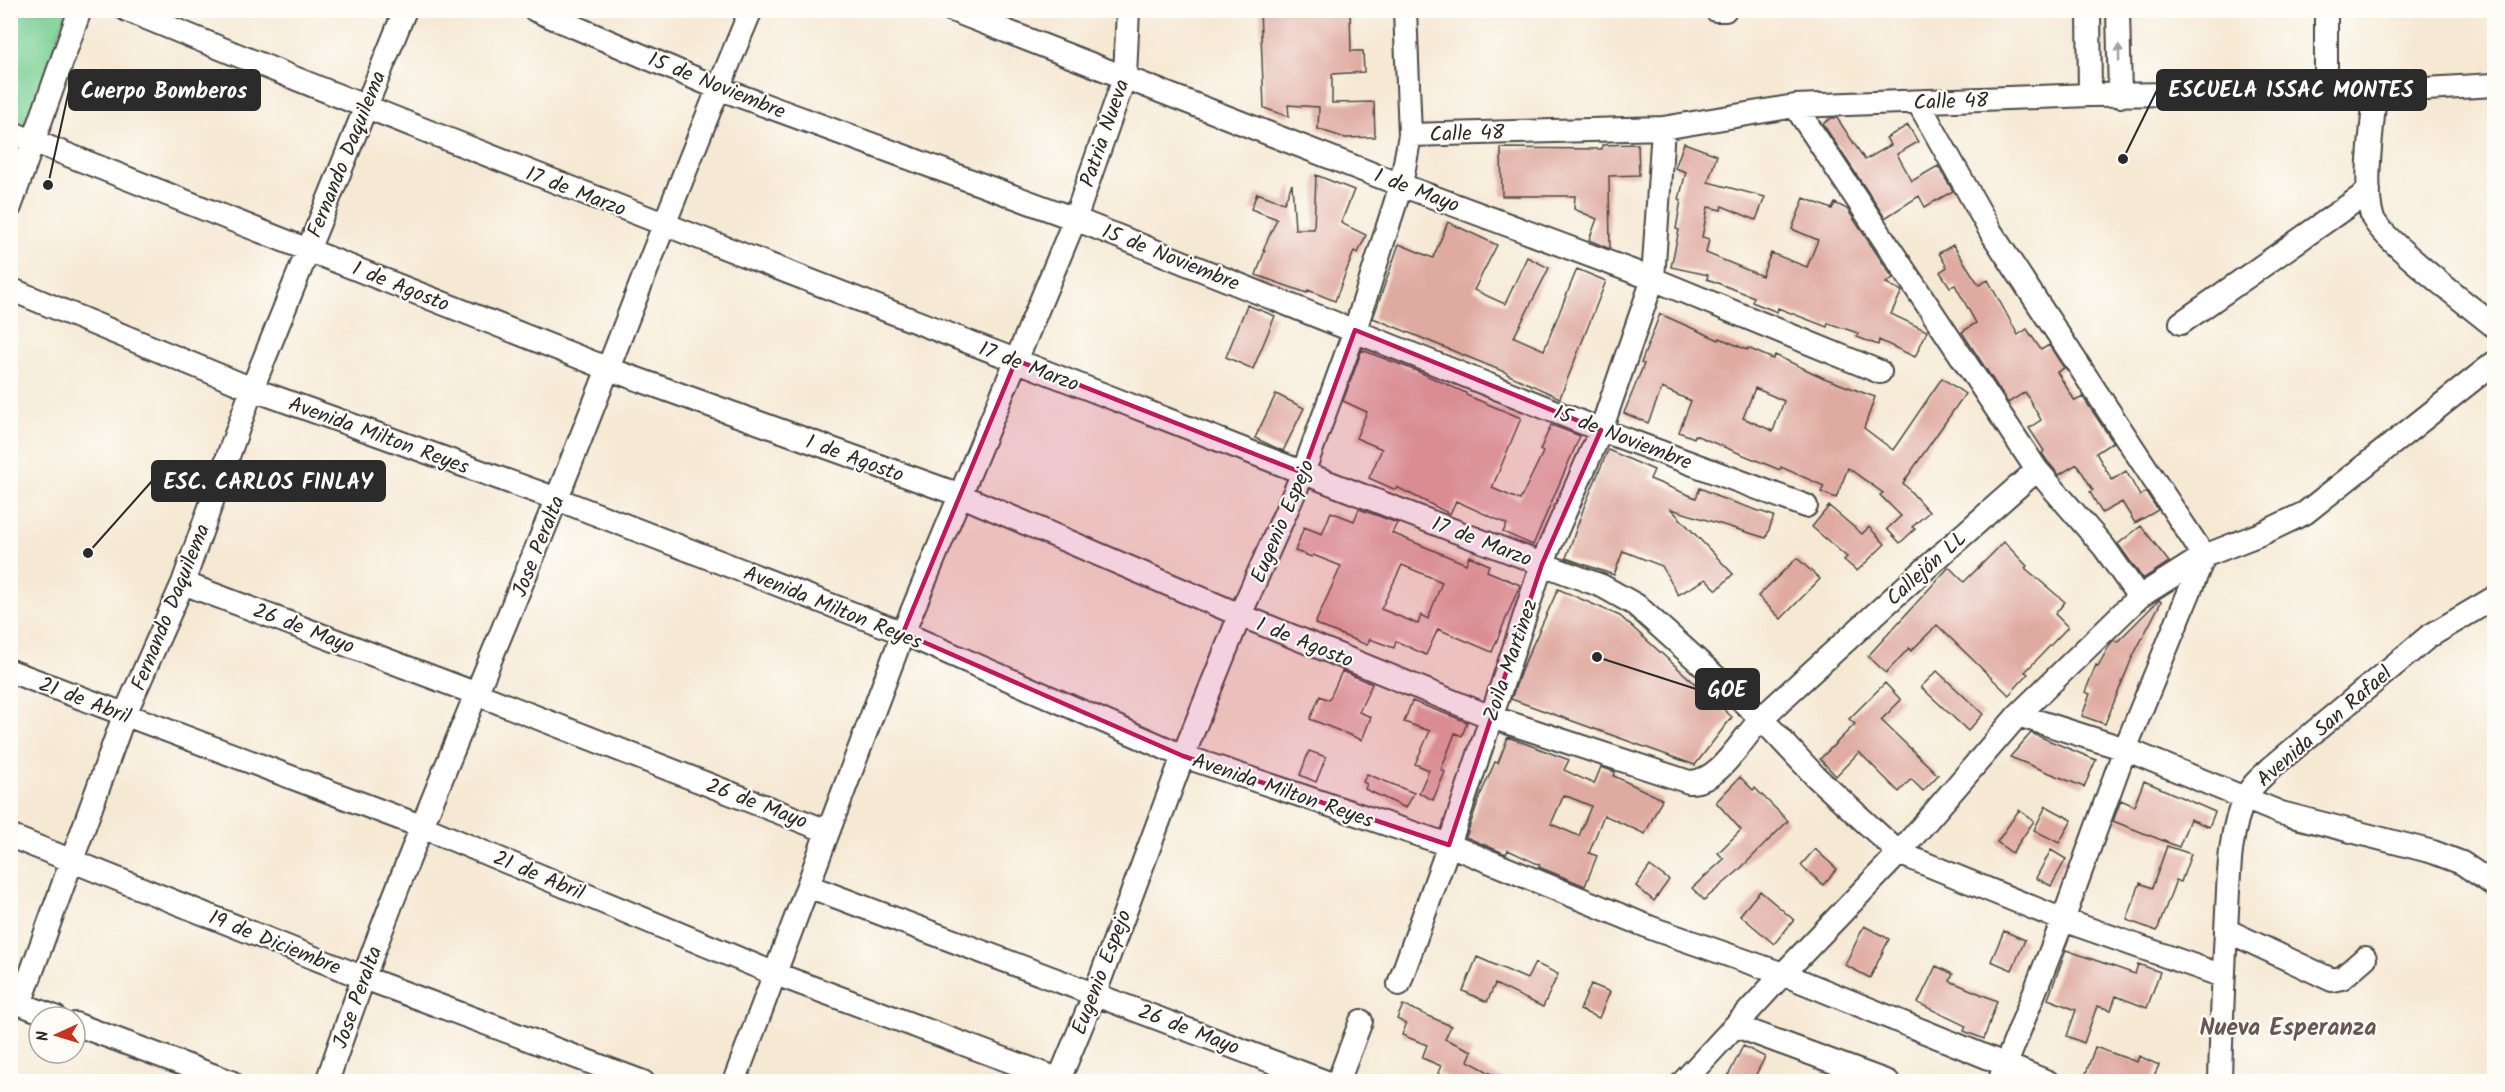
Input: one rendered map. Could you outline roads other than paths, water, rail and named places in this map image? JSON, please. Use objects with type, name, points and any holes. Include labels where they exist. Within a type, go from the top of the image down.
[{"type":"street","points":[[10,207],[80,10]]},
{"type":"street","name":"17 de Marzo","points":[[127,10],[364,108],[663,225],[1303,473],[1602,586],[1636,605],[1761,718],[1816,777],[1899,853]]},
{"type":"street","name":"Fernando Daquilema","points":[[15,1002],[72,861],[124,716],[183,583],[252,389],[405,10]]},
{"type":"street","name":"15 de Noviembre","points":[[535,10],[718,88],[1075,219],[1602,430],[1806,506]]},
{"type":"street","name":"Jose Peralta","points":[[327,1082],[362,977],[557,499],[663,225],[751,10]]},
{"type":"street","name":"1 de Mayo","points":[[952,10],[1401,185],[1653,279],[1881,372]]},
{"type":"street","name":"Patria Nueva","points":[[827,831],[903,633],[1075,219],[1125,76],[1128,10]]},
{"type":"street","name":"Eugenio Espejo","points":[[1061,1080],[1183,756],[1240,615],[1303,473],[1356,330],[1401,185],[1410,135],[1405,10]]},
{"type":"street","points":[[1716,10],[1725,10]]},
{"type":"street","points":[[2089,10],[2090,95]]},
{"type":"street","points":[[2118,10],[2120,96]]},
{"type":"street","points":[[2326,10],[2326,93]]},
{"type":"street","name":"Calle 48","points":[[1410,135],[1663,128],[1795,106],[2090,95],[2375,92],[2494,85]]},
{"type":"street","points":[[2375,92],[2369,191],[2372,218],[2389,239],[2494,326]]},
{"type":"street","points":[[1918,102],[1990,232],[2204,556]]},
{"type":"street","points":[[1795,106],[2037,470],[2104,547],[2139,597]]},
{"type":"street","name":"Zoila Martinez","points":[[1399,984],[1449,845],[1542,564],[1602,430],[1653,279],[1663,128]]},
{"type":"street","name":"1 de Agosto","points":[[10,132],[609,369],[960,495],[1240,615],[1491,717],[1689,782],[1700,782]]},
{"type":"street","points":[[2181,323],[2369,191]]},
{"type":"street","name":"Avenida Milton Reyes","points":[[10,289],[252,389],[557,499],[903,633],[1183,756],[1449,845],[1654,929],[1783,974],[2002,1073],[2048,1082]]},
{"type":"street","points":[[1685,1081],[1899,853],[2018,715],[2139,597],[2204,556],[2254,537],[2305,513],[2494,363]]},
{"type":"street","name":"Callejón LL","points":[[1700,782],[1716,772],[1761,718],[1946,548],[2037,470]]},
{"type":"street","points":[[2002,1073],[2063,920],[2126,749],[2204,556]]},
{"type":"street","name":"26 de Mayo","points":[[183,583],[477,693],[827,831],[808,886],[1326,1082]]},
{"type":"street","name":"Avenida San Rafael","points":[[2220,1082],[2226,930],[2234,841],[2245,797],[2272,767],[2428,637],[2494,598]]},
{"type":"street","name":"21 de Abril","points":[[10,671],[124,716],[423,827],[773,973],[1061,1080]]},
{"type":"street","points":[[2018,715],[2126,749],[2281,813],[2433,852],[2462,863],[2494,885]]},
{"type":"street","points":[[734,1082],[827,831]]},
{"type":"street","name":"19 de Diciembre","points":[[10,836],[362,977],[643,1082]]},
{"type":"street","points":[[1899,853],[2063,920],[2223,976]]},
{"type":"street","points":[[2226,930],[2327,979],[2342,978],[2365,958]]},
{"type":"street","points":[[1338,1082],[1361,1021]]},
{"type":"street","points":[[1736,1026],[1888,1082]]},
{"type":"street","points":[[87,1028],[231,1082]]},
{"type":"place","name":"ESCUELA ISSAC MONTES","points":[[2123,159]]},
{"type":"place","name":"Cuerpo Bomberos","points":[[48,185]]},
{"type":"place","name":"ESC. CARLOS FINLAY","points":[[88,553]]},
{"type":"place","name":"GOE","points":[[1597,657]]},
{"type":"district","name":"Nueva Esperanza","points":[[2288,1027]]}]
